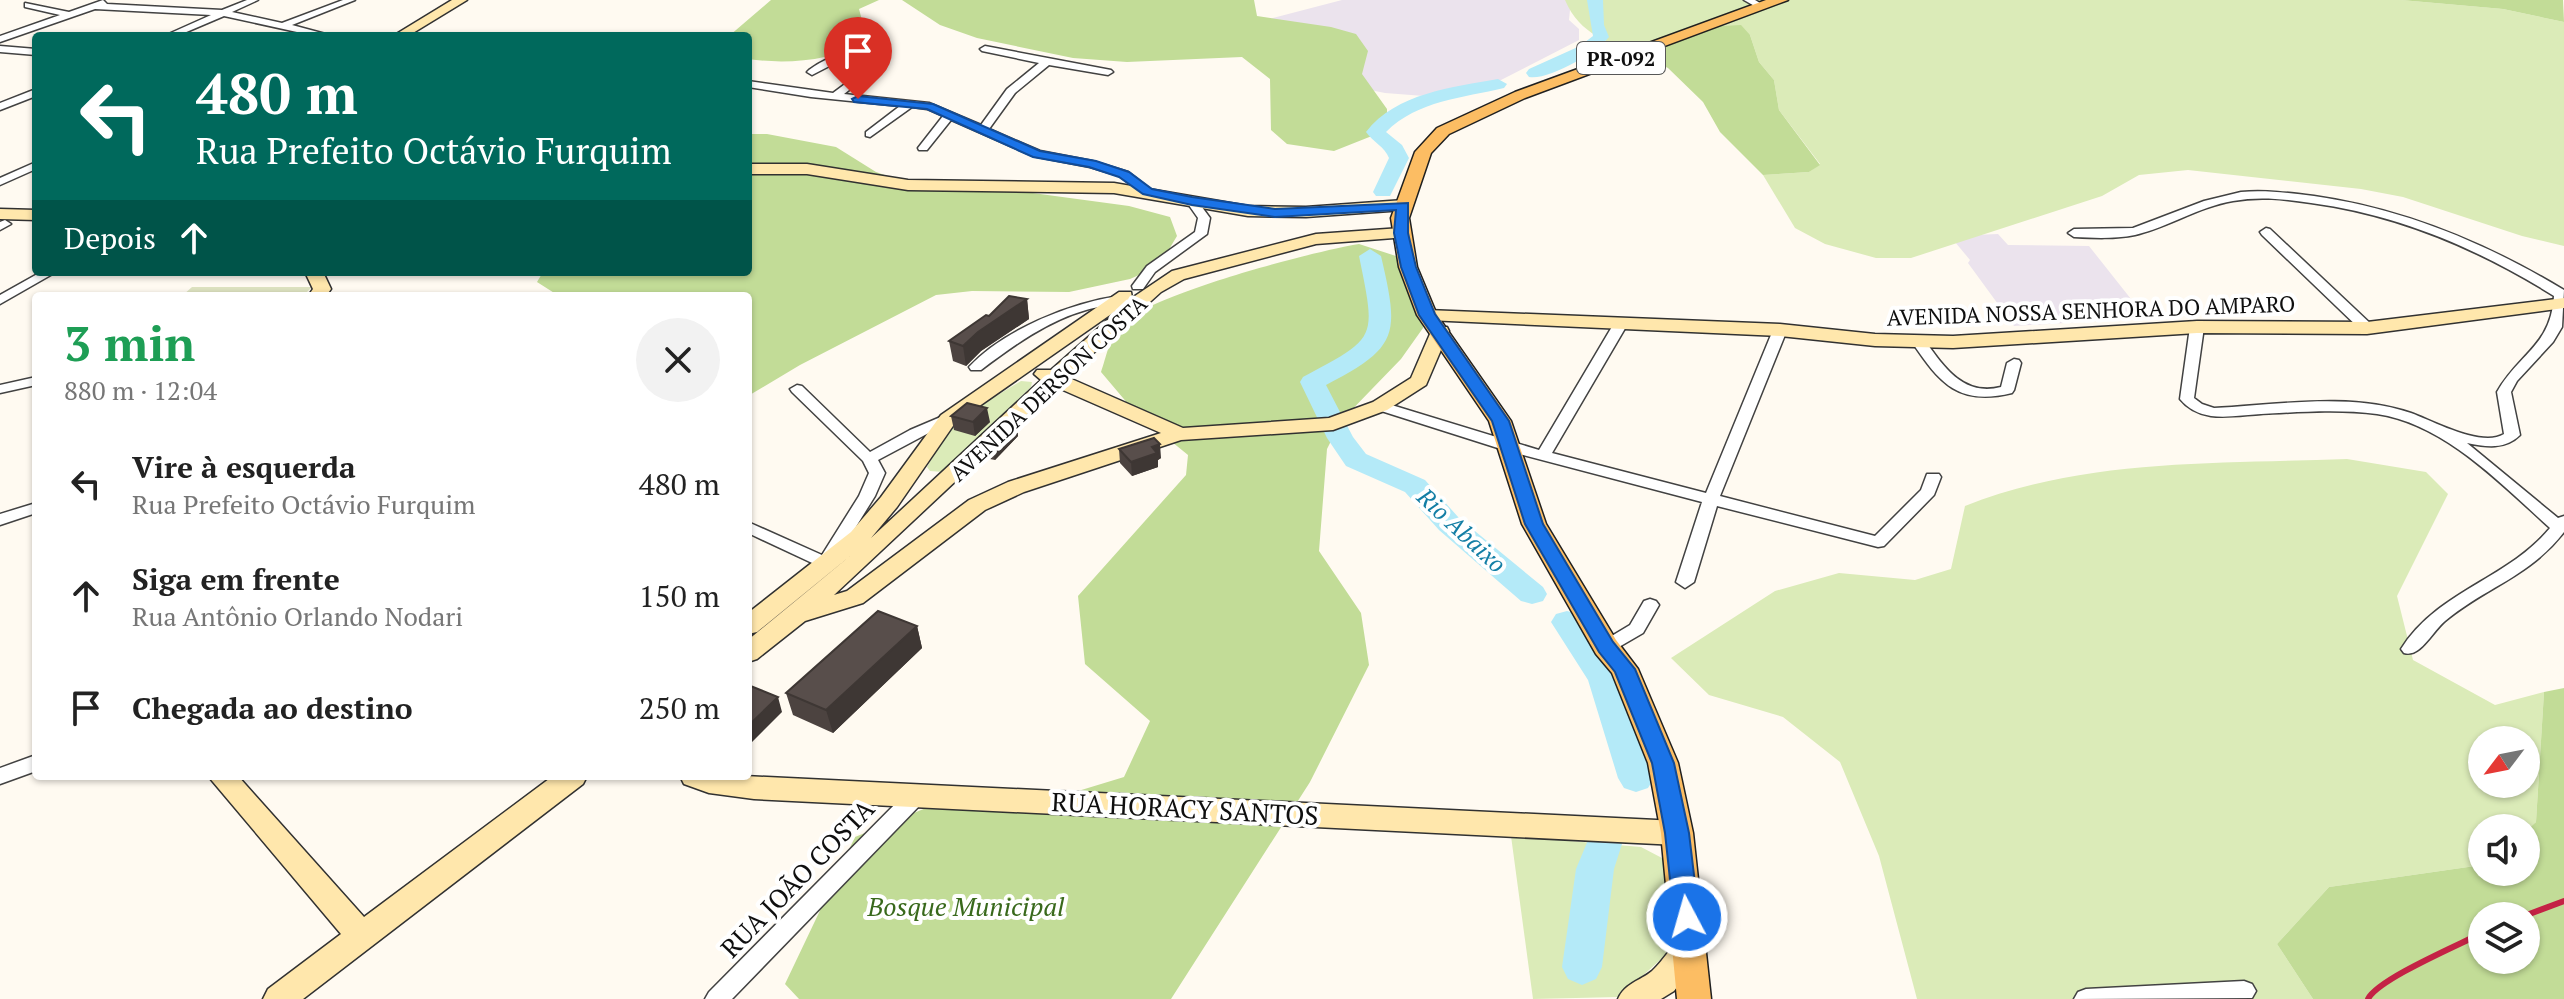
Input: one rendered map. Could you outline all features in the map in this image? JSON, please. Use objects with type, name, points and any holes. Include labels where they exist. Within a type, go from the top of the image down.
[{"type":"main road","name":"PR-092","points":[[1402,219],[1423,152],[1443,131],[1520,95],[1755,3],[1781,0]]},
{"type":"main road","points":[[1402,219],[1408,267],[1434,323],[1500,421],[1534,524],[1606,647],[1624,669],[1663,763],[1677,833],[1694,999]]},
{"type":"street","points":[[0,39],[112,0]]},
{"type":"street","points":[[178,32],[254,0]]},
{"type":"street","points":[[285,25],[351,0]]},
{"type":"street","points":[[406,32],[461,0]]},
{"type":"street","points":[[28,5],[69,15]]},
{"type":"street","points":[[94,6],[223,13],[312,32]]},
{"type":"street","points":[[0,49],[32,52]]},
{"type":"street","points":[[985,49],[998,55],[1108,72]]},
{"type":"street","points":[[812,72],[828,59],[838,56],[873,59],[877,64],[836,96]]},
{"type":"street","points":[[983,130],[1011,91],[1047,62]]},
{"type":"street","points":[[752,85],[929,106],[1037,154],[1092,164],[1124,174],[1147,192]]},
{"type":"street","points":[[0,107],[32,94]]},
{"type":"street","points":[[0,96],[23,97]]},
{"type":"street","points":[[870,134],[911,103]]},
{"type":"street","points":[[923,148],[949,115]]},
{"type":"street","points":[[0,182],[32,167]]},
{"type":"street","points":[[752,169],[807,169],[908,185],[1147,192],[1275,213],[1402,219]]},
{"type":"street","points":[[2074,233],[2135,231],[2197,206],[2238,196],[2330,201],[2391,214],[2462,239],[2528,273],[2561,294],[2563,303],[2551,343],[2517,372],[2504,392],[2512,435],[2497,444],[2378,410],[2213,412],[2197,407],[2187,399],[2197,327]]},
{"type":"street","points":[[1138,286],[1151,269],[1201,234],[1204,218],[1192,201]]},
{"type":"street","points":[[1,222],[32,216]]},
{"type":"street","name":"AVENIDA DERSON COSTA","points":[[752,623],[859,537],[889,502],[948,419],[1138,286],[1167,271],[1282,236],[1402,219]]},
{"type":"street","name":"AVENIDA DERSON COSTA","points":[[752,650],[798,616],[1144,298],[1178,275],[1402,219]]},
{"type":"street","points":[[1,222],[32,223]]},
{"type":"street","points":[[2266,232],[2367,328]]},
{"type":"street","points":[[0,300],[43,276]]},
{"type":"street","points":[[976,367],[1028,329],[1098,302],[1119,300]]},
{"type":"street","name":"AVENIDA NOSSA SENHORA DO AMPARO","points":[[1434,323],[1780,330],[1919,342],[2197,327],[2367,328],[2563,303]]},
{"type":"street","points":[[798,616],[838,604],[873,585],[977,505],[1063,470],[1180,434],[1333,424],[1380,406],[1419,381],[1434,323]]},
{"type":"street","points":[[1543,456],[1620,325]]},
{"type":"street","points":[[1685,582],[1711,499],[1780,330]]},
{"type":"street","points":[[1919,342],[1934,365],[1952,383],[1975,395],[1992,396],[2007,390],[2014,363]]},
{"type":"street","points":[[1025,366],[1180,434]]},
{"type":"street","points":[[0,389],[32,382]]},
{"type":"street","points":[[752,529],[825,563],[862,506],[877,473],[869,459],[797,389]]},
{"type":"street","points":[[1380,406],[1509,447],[1878,542],[1928,492],[1933,477]]},
{"type":"street","points":[[869,459],[915,433],[948,419]]},
{"type":"street","points":[[2410,649],[2424,626],[2453,604],[2532,557],[2561,524],[2480,460],[2422,424]]},
{"type":"street","points":[[901,484],[939,489]]},
{"type":"street","points":[[0,520],[32,509]]},
{"type":"street","points":[[1606,647],[1637,629],[1650,605]]},
{"type":"street","points":[[0,776],[32,764]]},
{"type":"street","points":[[225,780],[362,937]]},
{"type":"street","points":[[279,999],[568,780]]},
{"type":"street","name":"RUA HORACY SANTOS","points":[[704,780],[754,788],[1677,833]]},
{"type":"street","name":"RUA JOÃO COSTA","points":[[717,999],[917,795]]},
{"type":"street","points":[[1634,999],[1663,981],[1690,949]]},
{"type":"street","points":[[2086,999],[2244,991]]},
{"type":"shaded area","points":[[1342,0],[1571,0],[1569,20],[1579,29],[1579,40],[1501,80],[1424,96],[1385,93],[1355,87],[1269,19]]},
{"type":"shaded area","points":[[1998,234],[2008,245],[2089,246],[2146,318],[2014,326],[1950,236]]},
{"type":"green space","points":[[771,0],[879,0],[859,9],[868,43],[839,54],[810,60],[752,59],[752,32],[734,32]]},
{"type":"green space","points":[[902,0],[1254,0],[1257,16],[1331,27],[1356,34],[1368,51],[1362,74],[1387,109],[1387,130],[1334,151],[1287,144],[1271,130],[1270,79],[1242,57],[1127,62],[1073,58],[977,38],[940,25]]},
{"type":"green space","points":[[1565,0],[2401,0],[2503,9],[2564,22],[2564,246],[2522,236],[2403,197],[2361,189],[2188,170],[2139,175],[2102,196],[1911,258],[1876,258],[1825,244],[1795,228],[1763,175],[1809,172],[1820,164],[1779,110],[1774,80],[1759,62],[1750,35],[1705,27],[1641,55],[1596,36],[1579,22]]},
{"type":"green space","points":[[2401,0],[2563,0],[2564,22],[2503,9]]},
{"type":"green space","points":[[1741,25],[1750,35],[1759,62],[1774,80],[1779,110],[1820,165],[1809,172],[1763,175],[1720,132],[1703,102],[1668,68],[1641,55],[1705,27]]},
{"type":"green space","points":[[752,134],[836,147],[876,172],[902,181],[967,184],[1129,206],[1170,217],[1177,236],[1159,266],[1130,279],[1069,292],[972,291],[936,295],[800,365],[752,394],[752,292],[553,292],[537,282],[541,276],[752,276]]},
{"type":"green space","name":"Bosque Municipal","points":[[1359,244],[1399,257],[1420,286],[1423,328],[1401,359],[1341,421],[1327,449],[1319,551],[1361,613],[1369,665],[1310,782],[1171,999],[799,999],[785,984],[855,837],[948,799],[1019,809],[1124,777],[1150,721],[1085,664],[1078,596],[1186,475],[1188,455],[1134,411],[1101,372],[1117,330],[1136,314],[1195,288],[1307,255]]},
{"type":"green space","points":[[192,287],[312,287],[307,292],[186,292]]},
{"type":"green space","points":[[1021,381],[1032,382],[1031,387],[943,472],[930,471],[927,467],[947,432],[961,417]]},
{"type":"green space","points":[[2347,459],[2426,472],[2448,494],[2397,596],[2413,660],[2495,705],[2544,692],[2540,757],[2540,726],[2468,726],[2468,798],[2537,798],[2536,814],[2468,814],[2468,867],[2329,887],[2277,944],[2313,999],[1917,999],[1879,856],[1840,762],[1783,717],[1709,695],[1671,658],[1775,591],[1839,573],[1915,580],[1951,569],[1965,506],[2057,479],[2105,471],[2202,463]]},
{"type":"green space","points":[[2564,688],[2564,999],[2313,999],[2277,944],[2329,887],[2468,867],[2468,886],[2540,886],[2540,814],[2536,814],[2537,798],[2540,798],[2544,692]]},
{"type":"green space","points":[[1511,836],[1641,847],[1662,858],[1668,866],[1673,946],[1669,952],[1619,997],[1533,999]]},
{"type":"building","points":[[1009,296],[1027,299],[978,332],[963,346],[949,341],[986,315],[989,316]]},
{"type":"building","points":[[967,403],[987,408],[973,422],[951,416]]},
{"type":"building","points":[[1008,420],[1016,422],[992,446],[983,444]]},
{"type":"building","points":[[1154,438],[1160,444],[1152,447],[1157,453],[1131,462],[1119,449]]},
{"type":"building","points":[[878,611],[917,626],[826,710],[786,693]]},
{"type":"building","points":[[752,687],[778,697],[752,722]]},
{"type":"waterway","name":"Rio Abaixo","points":[[1595,0],[1597,24]]},
{"type":"waterway","name":"Rio Abaixo","points":[[1535,73],[1586,50],[1601,37],[1599,29]]},
{"type":"waterway","name":"Rio Abaixo","points":[[1383,192],[1399,158],[1395,149],[1375,132],[1415,104],[1498,84]]},
{"type":"waterway","name":"Rio Abaixo","points":[[1370,256],[1381,309],[1378,334],[1362,355],[1312,382],[1340,438],[1356,460],[1415,486],[1449,524],[1532,594]]},
{"type":"waterway","name":"Rio Abaixo","points":[[1567,622],[1604,678],[1636,778]]},
{"type":"waterway","name":"Rio Abaixo","points":[[1582,967],[1595,869],[1604,844]]},
{"type":"railway","points":[[2540,910],[2564,901]]},
{"type":"railway","points":[[2368,999],[2402,972],[2468,940]]},
{"type":"route","points":[[858,99],[929,106],[1037,154],[1092,164],[1124,174],[1147,192],[1192,201],[1275,213],[1404,205],[1400,218],[1408,267],[1422,294],[1427,315],[1500,421],[1534,524],[1606,647],[1624,669],[1663,763],[1677,833],[1687,917]]}]
